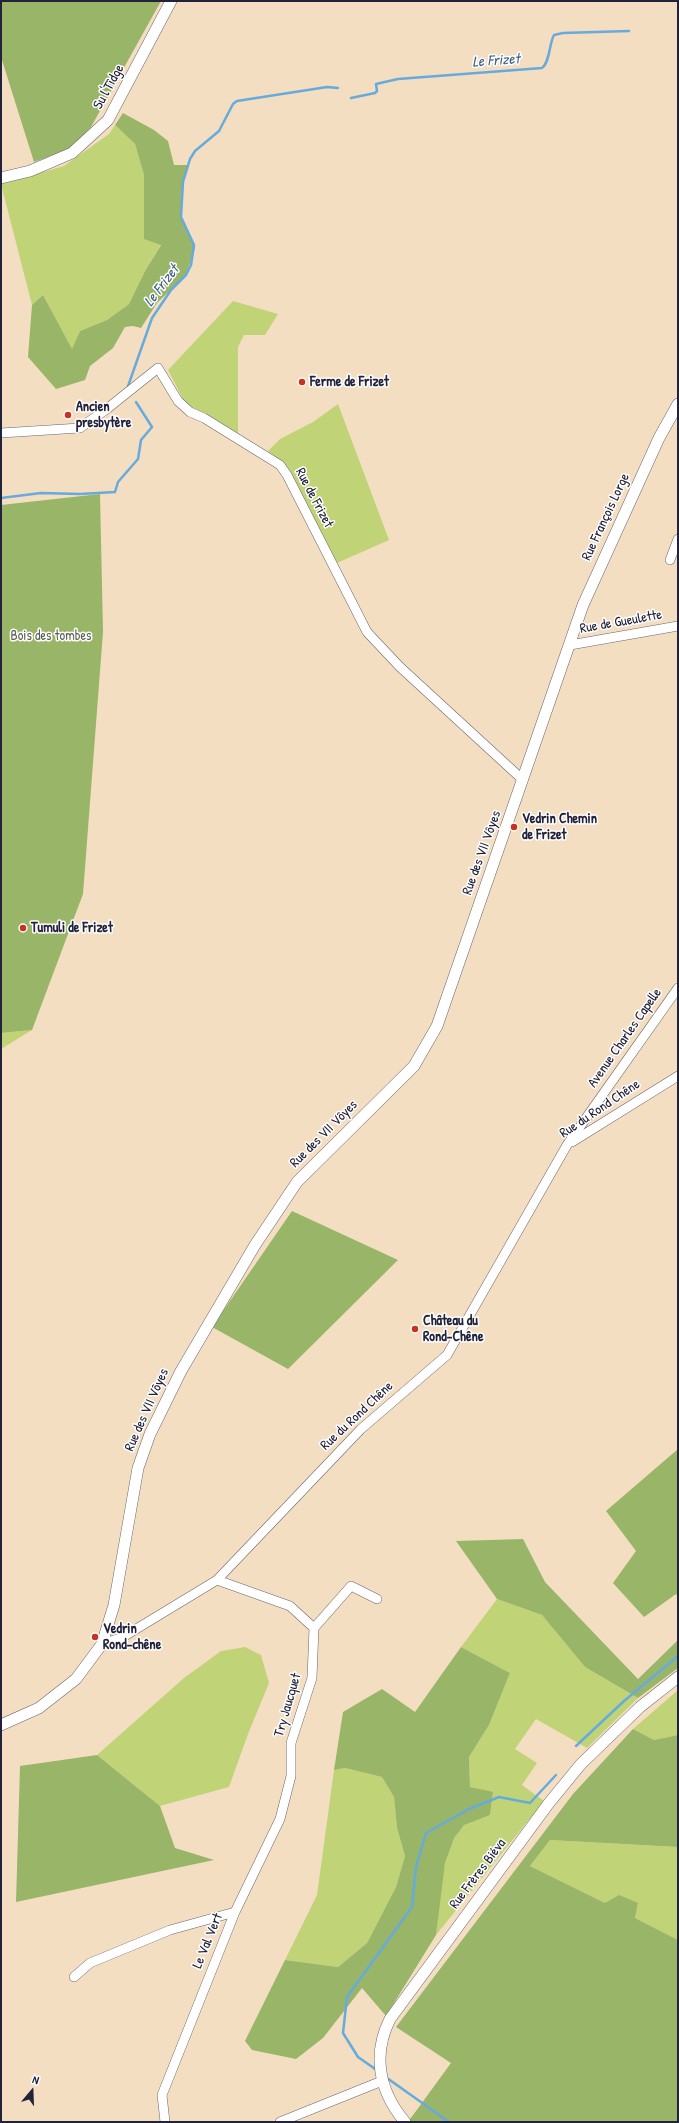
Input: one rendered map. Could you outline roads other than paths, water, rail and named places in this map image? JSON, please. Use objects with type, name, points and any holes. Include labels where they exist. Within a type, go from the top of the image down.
[{"type":"street","name":"Su l'Tîdge","points":[[1,178],[30,171],[72,153],[108,120],[172,1]]},
{"type":"street","name":"Rue de Frizet","points":[[1,434],[80,428],[108,408],[158,368],[178,401],[190,412],[204,418],[280,465],[287,475],[367,632],[400,667],[523,780]]},
{"type":"street","name":"Rue François Lorge","points":[[570,645],[583,605],[607,549],[659,438],[678,404]]},
{"type":"street","points":[[670,560],[678,539]]},
{"type":"street","name":"Rue de Gueulette","points":[[570,645],[678,626]]},
{"type":"street","name":"Rue des VII Vôyes","points":[[102,1644],[114,1605],[138,1468],[150,1434],[185,1365],[255,1245],[297,1182],[414,1066],[437,1026],[570,645]]},
{"type":"street","name":"Avenue Charles Capelle","points":[[568,1145],[678,988]]},
{"type":"street","name":"Rue du Rond Chêne","points":[[102,1644],[123,1637],[217,1580],[361,1429],[447,1355],[568,1145],[678,1076]]},
{"type":"street","points":[[217,1580],[290,1606],[314,1628],[352,1586],[378,1599]]},
{"type":"street","name":"Try Jaucquet","points":[[235,1912],[280,1819],[291,1776],[291,1743],[312,1678],[314,1628]]},
{"type":"street","points":[[1,1725],[39,1708],[76,1680],[102,1644]]},
{"type":"street","name":"Rue Frères Biéva","points":[[405,2122],[394,2107],[382,2081],[379,2066],[382,2034],[390,2019],[549,1803],[581,1764],[604,1740],[640,1707],[678,1677]]},
{"type":"street","name":"Le Val Vert","points":[[74,1977],[90,1963],[170,1930],[235,1912]]},
{"type":"street","name":"Le Val Vert","points":[[165,2122],[162,2095],[235,1912]]},
{"type":"street","points":[[280,2122],[382,2081]]},
{"type":"waterway","name":"Le Frizet","points":[[351,98],[375,93],[377,91],[376,84],[398,79],[542,68],[547,62],[554,35],[563,33],[629,31]]},
{"type":"waterway","name":"Le Frizet","points":[[127,389],[152,318],[171,290],[186,275],[191,265],[194,245],[181,217],[183,182],[190,159],[195,151],[219,131],[233,104],[237,101],[327,87],[338,88]]},
{"type":"waterway","name":"Le Frizet","points":[[1,498],[41,493],[80,494],[115,492],[118,482],[138,459],[141,440],[152,427],[136,402]]},
{"type":"waterway","points":[[576,1746],[624,1701],[678,1656]]},
{"type":"waterway","points":[[378,2071],[358,2057],[343,2033],[347,1997],[412,1907],[416,1867],[426,1833],[469,1809],[499,1797],[530,1803],[556,1775]]},
{"type":"waterway","points":[[387,2078],[449,2122]]},
{"type":"place","name":"Ferme de Frizet","points":[[302,382]]},
{"type":"place","name":"Ancien presbytère","points":[[68,415]]},
{"type":"place","name":"Vedrin Chemin de Frizet","points":[[514,827]]},
{"type":"place","name":"Tumuli de Frizet","points":[[23,928]]},
{"type":"place","name":"Château du Rond-Chêne","points":[[415,1329]]},
{"type":"place","name":"Vedrin Rond-chêne","points":[[95,1637]]},
{"type":"park label","name":"Bois des tombes","points":[[51,636]]}]
